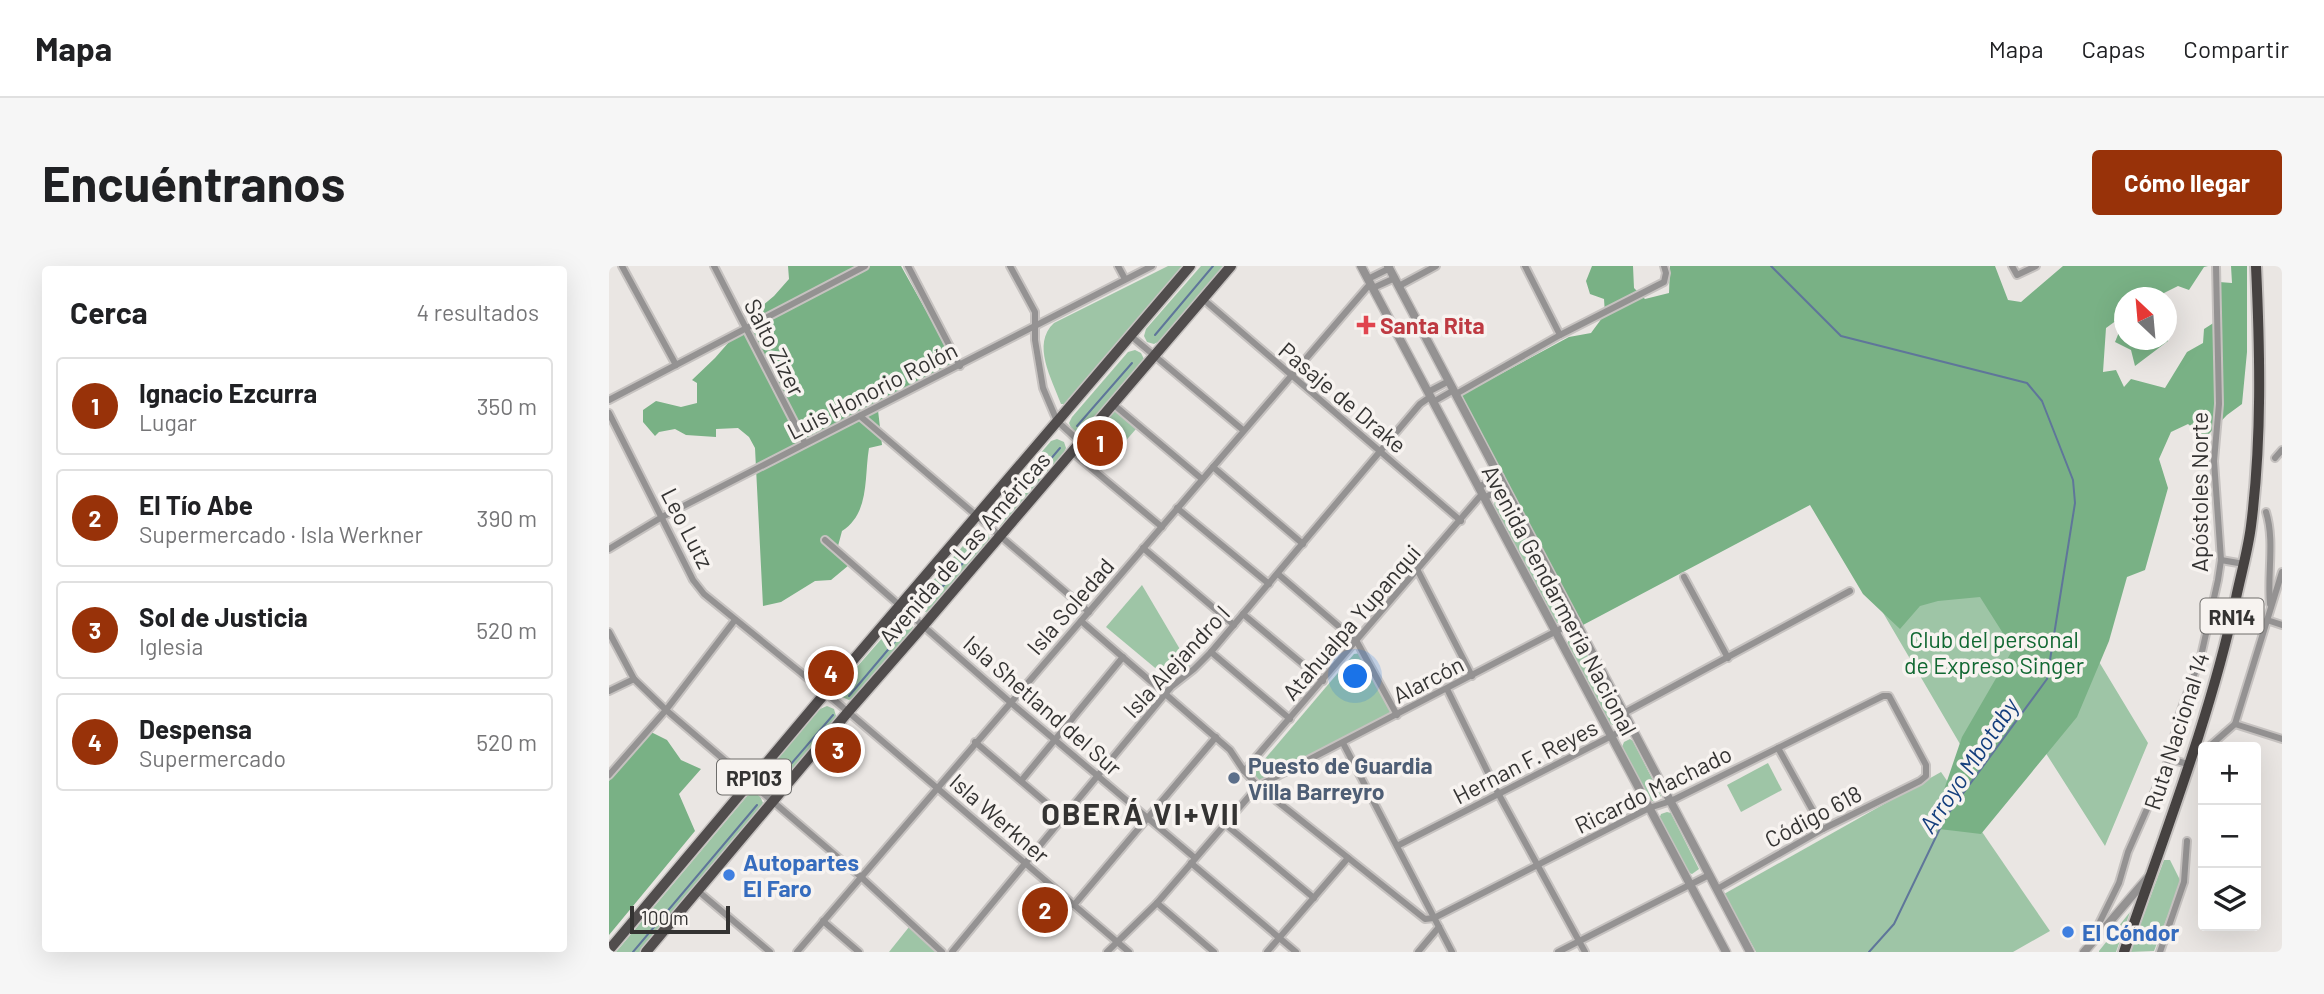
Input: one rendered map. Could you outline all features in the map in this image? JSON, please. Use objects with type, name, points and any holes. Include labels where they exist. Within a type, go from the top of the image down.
[{"type":"highway","name":"Ruta Nacional 14","points":[[2124,952],[2212,696],[2251,527],[2258,439],[2260,354],[2256,266]]},
{"type":"main road","name":"Avenida de Las Américas","points":[[609,950],[1190,266]]},
{"type":"main road","name":"Avenida de Las Américas","points":[[646,952],[1231,266]]},
{"type":"street","points":[[622,266],[676,365]]},
{"type":"street","name":"Salto Zizer","points":[[714,266],[806,443]]},
{"type":"street","points":[[609,400],[865,266]]},
{"type":"street","points":[[908,266],[960,366]]},
{"type":"street","points":[[1010,266],[1035,313],[1040,374],[1057,421],[1080,442]]},
{"type":"street","points":[[1118,266],[1125,279]]},
{"type":"street","name":"Luis Honorio Rolón","points":[[609,549],[662,517],[1152,266]]},
{"type":"street","name":"Avenida Gendarmería Nacional","points":[[1361,266],[1725,952]]},
{"type":"street","points":[[1370,284],[1397,282],[1436,266]]},
{"type":"street","points":[[1525,266],[1557,338]]},
{"type":"street","points":[[1430,397],[1455,392],[1664,282],[1664,266]]},
{"type":"street","points":[[2013,266],[2017,275],[2036,266]]},
{"type":"street","name":"Apóstoles Norte","points":[[2086,950],[2119,883],[2128,852],[2169,758],[2179,716],[2201,656],[2221,559],[2214,461],[2219,404],[2216,266]]},
{"type":"street","points":[[1370,284],[1389,267]]},
{"type":"street","name":"Avenida Gendarmería Nacional","points":[[1389,267],[1750,952]]},
{"type":"street","name":"Isla Soledad","points":[[797,952],[1370,284]]},
{"type":"street","name":"Pasaje de Drake","points":[[1203,299],[1461,520]]},
{"type":"street","points":[[1131,336],[1243,430]]},
{"type":"street","points":[[1430,397],[1449,381]]},
{"type":"street","name":"Isla Alejandro I","points":[[952,952],[1166,694],[1211,652],[1420,404],[1430,397]]},
{"type":"street","points":[[1113,404],[1202,479]]},
{"type":"street","name":"Leo Lutz","points":[[609,413],[693,580],[735,620],[826,693]]},
{"type":"street","points":[[860,416],[1089,612]]},
{"type":"street","points":[[2275,458],[2282,450]]},
{"type":"street","points":[[1072,452],[1162,527]]},
{"type":"street","points":[[1213,467],[1303,544]]},
{"type":"street","points":[[1481,493],[1500,477]]},
{"type":"street","points":[[1481,493],[1505,487]]},
{"type":"street","name":"Atahualpa Yupanqui","points":[[1244,771],[1418,571],[1481,493]]},
{"type":"street","points":[[1177,508],[1269,584]]},
{"type":"street","points":[[2266,512],[2271,528],[2268,582],[2270,610]]},
{"type":"street","name":"Isla Shetland del Sur","points":[[825,540],[1148,819],[1296,952]]},
{"type":"street","points":[[1143,548],[1234,625]]},
{"type":"street","points":[[2221,559],[2243,564]]},
{"type":"street","points":[[1418,571],[1472,676]]},
{"type":"street","points":[[2214,742],[2235,724],[2282,572]]},
{"type":"street","points":[[1278,574],[1357,642],[1397,715]]},
{"type":"street","points":[[1684,577],[1728,658]]},
{"type":"street","name":"Hernan F. Reyes","points":[[1624,713],[1850,591]]},
{"type":"street","points":[[1243,614],[1323,681]]},
{"type":"street","points":[[609,775],[666,709],[735,620]]},
{"type":"street","points":[[2267,620],[2282,625]]},
{"type":"street","points":[[1081,621],[1230,750],[1258,786],[1425,919],[1434,918]]},
{"type":"street","name":"Alarcón","points":[[1258,786],[1576,621]]},
{"type":"street","points":[[609,632],[634,679],[861,877],[942,952]]},
{"type":"street","points":[[1211,652],[1290,719]]},
{"type":"street","points":[[1021,781],[1123,657]]},
{"type":"street","points":[[609,691],[634,679]]},
{"type":"street","points":[[1447,689],[1499,793],[1585,952]]},
{"type":"street","name":"Isla Werkner","points":[[826,693],[1129,952]]},
{"type":"street","name":"Ricardo Machado","points":[[1434,918],[1649,808],[1671,801],[1883,696],[1889,696],[1926,765],[1926,776]]},
{"type":"street","points":[[2235,724],[2282,739]]},
{"type":"street","name":"Hernan F. Reyes","points":[[1397,846],[1631,726]]},
{"type":"street","points":[[1074,905],[1216,737]]},
{"type":"street","points":[[975,742],[1064,818]]},
{"type":"street","points":[[1343,743],[1452,952]]},
{"type":"street","points":[[1778,748],[1823,829]]},
{"type":"street","points":[[2169,758],[2189,764]]},
{"type":"street","name":"Código 618","points":[[1717,889],[1823,829],[1926,776]]},
{"type":"street","points":[[1107,952],[1157,903],[1258,786]]},
{"type":"street","points":[[1225,824],[1314,898]]},
{"type":"street","points":[[2159,952],[2184,882],[2187,841]]},
{"type":"street","points":[[1267,952],[1348,858]]},
{"type":"street","name":"Apóstoles Norte","points":[[2086,950],[2151,872]]},
{"type":"street","points":[[1558,952],[1709,875]]},
{"type":"street","points":[[698,891],[769,952]]},
{"type":"street","points":[[1157,903],[1214,952]]},
{"type":"street","points":[[823,921],[859,952]]},
{"type":"street","points":[[1418,952],[1439,927]]},
{"type":"green space","points":[[788,266],[901,266],[957,366],[878,410],[882,445],[869,448],[862,505],[851,523],[842,531],[838,546],[849,565],[831,580],[815,581],[781,602],[763,606],[755,448],[749,437],[738,428],[716,429],[716,437],[686,435],[675,429],[659,432],[655,436],[643,422],[643,410],[656,401],[681,407],[697,403],[697,383],[692,380],[789,279]]},
{"type":"green space","points":[[1168,266],[1186,266],[1066,404],[1061,404],[1045,362],[1044,341],[1047,331],[1054,323]]},
{"type":"green space","points":[[1201,266],[1226,266],[1160,341],[1154,344],[1147,342],[1144,336],[1146,329]]},
{"type":"green space","points":[[1592,266],[1633,266],[1634,288],[1645,299],[1669,293],[1670,266],[1995,266],[2008,300],[2021,302],[2063,266],[2208,266],[2204,267],[2189,290],[2178,286],[2114,287],[2114,322],[2106,328],[2103,372],[2116,370],[2124,387],[2131,379],[2165,388],[2187,352],[2203,343],[2204,329],[2215,322],[2219,282],[2232,283],[2231,266],[2247,266],[2247,352],[2242,404],[2205,438],[2188,424],[2171,432],[2159,459],[2168,488],[2145,570],[2127,577],[2109,641],[2077,717],[1981,834],[1931,828],[1962,737],[2013,649],[1980,597],[1938,601],[1920,606],[1900,629],[1863,594],[1810,505],[1583,625],[1456,398],[1569,337],[1591,333],[1605,314],[1604,299],[1590,294],[1586,281]]},
{"type":"green space","points":[[1135,350],[1141,353],[1144,359],[1141,366],[1086,429],[1079,432],[1072,430],[1069,423],[1072,417],[1128,352]]},
{"type":"green space","points":[[2131,350],[2156,350],[2135,366]]},
{"type":"green space","points":[[1113,409],[1136,429],[1101,469],[1078,450]]},
{"type":"green space","points":[[1057,439],[1064,442],[1066,448],[1063,455],[1006,523],[1000,526],[993,523],[990,517],[992,510],[1051,441]]},
{"type":"green space","points":[[1501,496],[1567,615],[1565,621],[1560,624],[1555,622],[1494,506],[1495,499]]},
{"type":"green space","points":[[981,530],[988,533],[990,539],[987,546],[933,609],[926,612],[919,610],[916,603],[919,597],[975,532]]},
{"type":"green space","name":"Club del personal de Expreso Singer","points":[[2037,559],[2148,743],[2105,846],[2026,722],[1967,756],[1865,582]]},
{"type":"green space","points":[[1142,585],[1191,668],[1166,677],[1106,627]]},
{"type":"green space","points":[[905,617],[911,620],[913,627],[910,633],[856,697],[849,700],[842,697],[839,691],[842,684],[898,620]]},
{"type":"green space","points":[[1579,638],[1620,716],[1618,722],[1613,725],[1608,723],[1567,644],[1569,639]]},
{"type":"green space","points":[[1361,653],[1392,713],[1261,782],[1253,773],[1354,654]]},
{"type":"green space","points":[[827,706],[834,709],[836,716],[833,722],[778,786],[772,789],[765,786],[762,780],[764,773],[820,709]]},
{"type":"green space","points":[[651,732],[667,740],[681,760],[701,769],[679,794],[695,831],[609,935],[609,781]]},
{"type":"green space","points":[[1630,739],[1661,796],[1655,802],[1649,800],[1622,747],[1624,742]]},
{"type":"green space","points":[[1768,763],[1782,790],[1741,812],[1727,785]]},
{"type":"green space","points":[[1941,772],[2050,931],[2013,952],[1756,952],[1724,894]]},
{"type":"green space","points":[[754,793],[760,796],[763,803],[760,809],[640,952],[616,952],[747,796]]},
{"type":"green space","points":[[1671,813],[1699,869],[1692,874],[1687,872],[1659,819],[1661,814]]},
{"type":"green space","points":[[2164,860],[2170,860],[2181,882],[2154,951],[2130,952]]},
{"type":"green space","points":[[2130,912],[2116,952],[2099,952],[2099,951]]},
{"type":"green space","points":[[909,927],[939,952],[889,952]]},
{"type":"waterway","points":[[1155,335],[1213,266]]},
{"type":"waterway","name":"Arroyo Mbotaby","points":[[1771,266],[1841,336],[2027,383],[2042,401],[2073,480],[2075,503],[2047,679],[1945,818],[1894,924],[1869,952]]},
{"type":"waterway","points":[[1077,426],[1132,363]]},
{"type":"waterway","points":[[1000,519],[1060,448]]},
{"type":"waterway","points":[[924,608],[983,540]]},
{"type":"waterway","points":[[849,696],[908,626]]},
{"type":"waterway","points":[[773,785],[833,715]]},
{"type":"waterway","points":[[633,952],[757,805]]},
{"type":"place","name":"Santa Rita","points":[[1366,325]]},
{"type":"place","name":"Ignacio Ezcurra","points":[[1100,443]]},
{"type":"place","name":"Despensa","points":[[831,673]]},
{"type":"place","name":"Sol de Justicia","points":[[838,750]]},
{"type":"place","name":"Puesto de Guardia Villa Barreyro","points":[[1234,778]]},
{"type":"place","name":"Autopartes El Faro","points":[[729,875]]},
{"type":"place","name":"El Tío Abe","points":[[1045,910]]},
{"type":"place","name":"El Cóndor","points":[[2068,932]]},
{"type":"district","name":"OBERÁ VI+VII","points":[[1141,813]]}]
